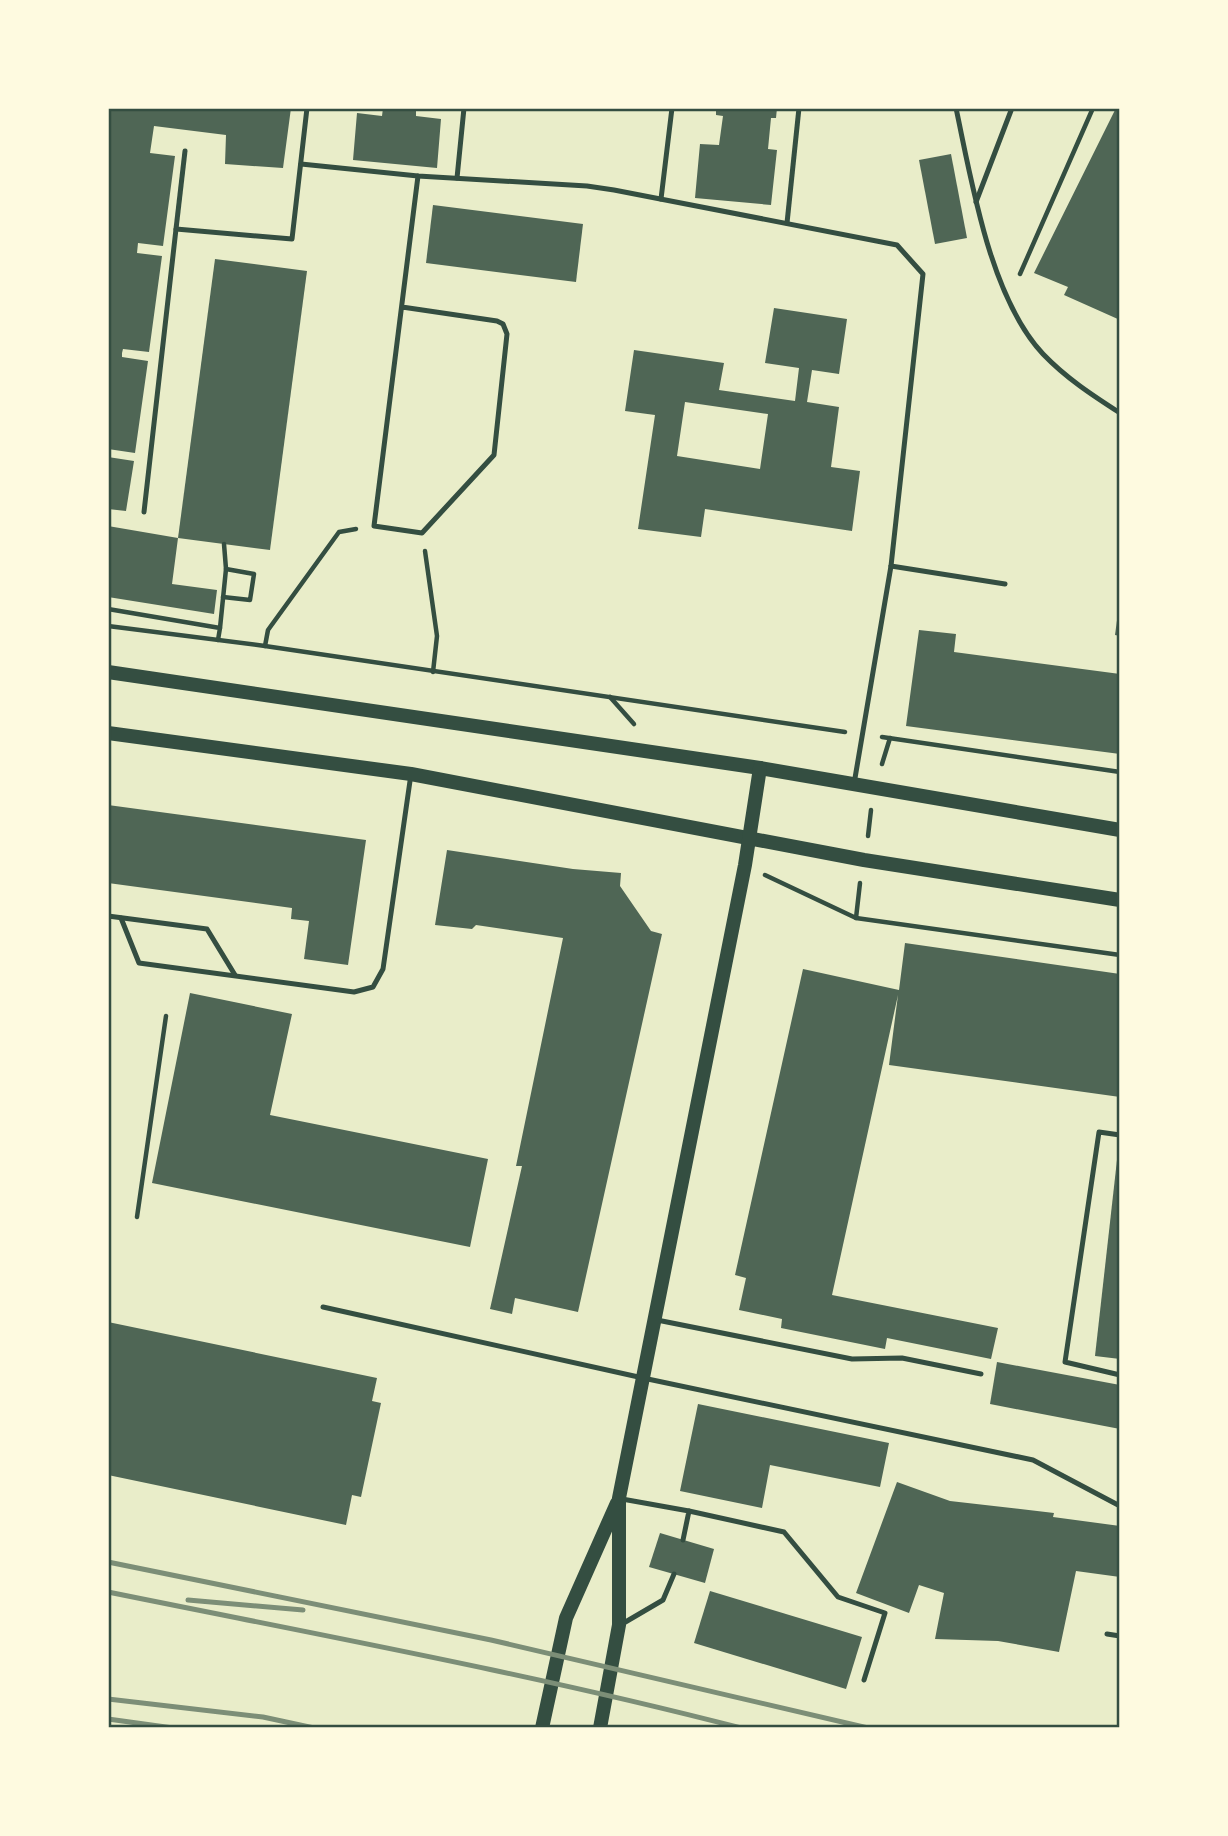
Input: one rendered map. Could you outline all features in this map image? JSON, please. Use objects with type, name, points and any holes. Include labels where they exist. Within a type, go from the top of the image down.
[{"type":"main road","points":[[108,672],[760,768],[1119,830]]},
{"type":"main road","points":[[108,733],[411,774],[864,860],[1119,900]]},
{"type":"main road","points":[[600,1727],[619,1625],[619,1498],[749,838],[760,768]]},
{"type":"main road","points":[[542,1727],[566,1618],[619,1498]]},
{"type":"lane","points":[[176,229],[292,239],[307,108]]},
{"type":"lane","points":[[457,178],[464,108]]},
{"type":"lane","points":[[661,199],[672,108]]},
{"type":"lane","points":[[787,223],[799,108]]},
{"type":"lane","points":[[956,108],[976,202],[1008,303],[1041,352],[1075,384],[1119,413]]},
{"type":"lane","points":[[976,202],[1012,108]]},
{"type":"lane","points":[[144,512],[186,151]]},
{"type":"lane","points":[[301,164],[418,176],[587,186],[661,199],[897,245],[923,274],[891,566],[854,784]]},
{"type":"lane","points":[[402,307],[498,321],[503,324],[507,334],[494,455],[422,533],[374,526],[418,176]]},
{"type":"lane","points":[[891,566],[1005,584]]},
{"type":"lane","points":[[121,918],[139,963],[354,992],[373,987],[383,969],[411,774]]},
{"type":"lane","points":[[108,916],[207,929],[234,975]]},
{"type":"lane","points":[[1119,1135],[1099,1132],[1065,1362],[1119,1376]]},
{"type":"lane","points":[[323,1307],[1033,1460],[1119,1506]]},
{"type":"lane","points":[[654,1320],[852,1359],[902,1358],[981,1374]]},
{"type":"lane","points":[[619,1498],[784,1532],[838,1597],[886,1613],[864,1680]]},
{"type":"lane","points":[[683,1540],[689,1511]]},
{"type":"lane","points":[[619,1625],[663,1600],[674,1574]]},
{"type":"lane","points":[[1107,1634],[1119,1636]]},
{"type":"path","points":[[1008,303],[1093,108]]},
{"type":"path","points":[[265,646],[268,630],[339,532],[374,526]]},
{"type":"path","points":[[422,533],[437,636],[433,672]]},
{"type":"path","points":[[219,640],[226,569],[224,544]]},
{"type":"path","points":[[223,597],[250,600],[254,574],[226,569]]},
{"type":"path","points":[[108,608],[220,628]]},
{"type":"path","points":[[108,626],[265,646],[1119,772]]},
{"type":"path","points":[[890,738],[875,787],[856,918],[1119,955]]},
{"type":"path","points":[[136,1217],[166,1016]]},
{"type":"building","points":[[108,108],[291,108],[283,168],[225,164],[226,135],[154,126],[150,153],[175,156],[163,246],[138,243],[137,253],[162,256],[149,352],[123,349],[122,353],[122,357],[148,361],[135,453],[108,449]]},
{"type":"building","points":[[383,108],[416,108],[416,116],[441,119],[437,168],[353,160],[357,113],[382,116]]},
{"type":"building","points":[[716,108],[777,108],[776,118],[771,118],[768,149],[777,150],[771,205],[695,198],[700,144],[719,145],[723,116],[716,115]]},
{"type":"building","points":[[1116,108],[1120,108],[1120,320],[1064,295],[1068,287],[1034,273]]},
{"type":"building","points":[[951,154],[967,238],[935,244],[919,160]]},
{"type":"building","points":[[433,205],[583,224],[576,282],[426,263]]},
{"type":"building","points":[[215,259],[307,271],[270,550],[178,538]]},
{"type":"building","points":[[774,308],[847,319],[839,374],[812,370],[807,402],[839,407],[831,467],[860,471],[852,531],[705,509],[701,537],[638,529],[655,415],[625,411],[634,350],[724,363],[719,390],[795,401],[799,368],[765,363]],"holes":[[[685,402],[768,414],[760,469],[677,456]]]},
{"type":"building","points":[[108,457],[134,461],[126,511],[108,509]]},
{"type":"building","points":[[108,526],[178,538],[172,584],[217,590],[214,614],[108,597]]},
{"type":"building","points":[[1120,613],[1120,636],[1115,635]]},
{"type":"building","points":[[919,630],[956,634],[954,652],[1120,674],[1120,754],[906,726]]},
{"type":"building","points":[[108,805],[366,840],[348,965],[304,959],[309,921],[291,919],[292,908],[108,883]]},
{"type":"building","points":[[447,850],[573,869],[621,873],[620,886],[651,931],[662,934],[578,1312],[515,1298],[512,1314],[490,1309],[522,1166],[516,1166],[563,938],[476,925],[472,929],[435,925]]},
{"type":"building","points":[[905,943],[1120,974],[1120,1097],[889,1065],[898,995],[832,1295],[998,1328],[991,1359],[887,1338],[885,1349],[781,1328],[782,1319],[739,1310],[746,1278],[735,1275],[803,969],[899,990]]},
{"type":"building","points":[[190,993],[292,1014],[270,1115],[488,1159],[470,1247],[152,1183]]},
{"type":"building","points":[[1120,1151],[1120,1359],[1095,1356]]},
{"type":"building","points":[[108,1322],[377,1378],[372,1401],[381,1403],[361,1497],[352,1495],[346,1525],[108,1475]]},
{"type":"building","points":[[997,1362],[1120,1385],[1120,1429],[990,1404]]},
{"type":"building","points":[[698,1404],[889,1443],[880,1487],[770,1465],[762,1508],[680,1491]]},
{"type":"building","points":[[897,1482],[950,1501],[1054,1513],[1053,1517],[1120,1526],[1120,1577],[1076,1571],[1059,1652],[998,1641],[935,1639],[944,1593],[919,1585],[909,1613],[856,1593]]},
{"type":"building","points":[[660,1533],[714,1549],[705,1583],[649,1567]]},
{"type":"building","points":[[710,1591],[862,1637],[846,1689],[694,1643]]},
{"type":"railway","points":[[108,1562],[491,1640],[868,1728]]},
{"type":"railway","points":[[108,1592],[505,1673],[741,1728]]},
{"type":"railway","points":[[188,1600],[303,1610]]},
{"type":"railway","points":[[108,1699],[263,1717],[314,1728]]},
{"type":"railway","points":[[108,1719],[173,1728]]}]
